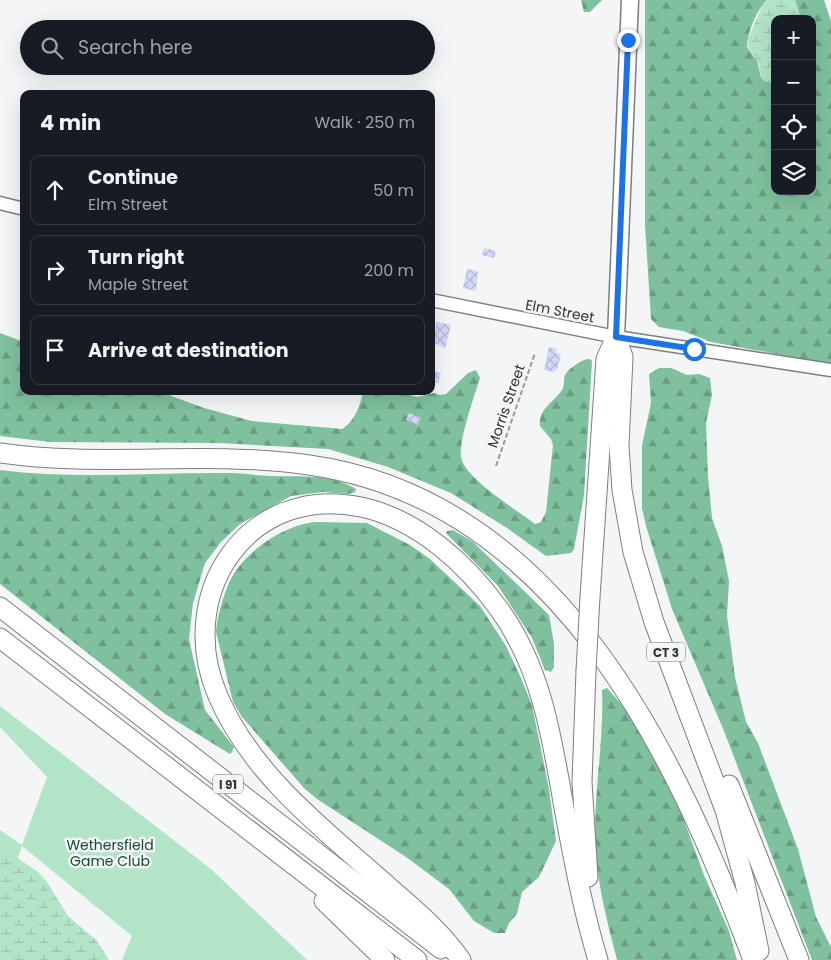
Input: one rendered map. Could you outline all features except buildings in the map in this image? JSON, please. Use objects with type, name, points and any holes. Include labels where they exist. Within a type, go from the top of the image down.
[{"type":"highway","name":"CT 3","points":[[600,960],[589,884],[583,822],[583,733],[606,359],[616,337]]},
{"type":"highway","name":"CT 3","points":[[616,337],[623,358],[619,446],[622,490],[628,531],[649,607],[688,708],[729,824],[745,884],[761,960]]},
{"type":"highway","points":[[0,453],[82,459],[271,461],[318,466],[356,474],[400,489],[436,505],[473,527],[514,558],[552,595],[595,650],[635,708],[693,811],[717,866],[753,960]]},
{"type":"highway","points":[[461,960],[434,927],[280,788],[239,734],[216,691],[206,659],[204,633],[206,605],[214,583],[226,560],[244,539],[266,522],[287,512],[317,505],[343,505],[372,510],[400,521],[421,534],[452,558],[479,584],[502,614],[526,655],[544,707],[579,886],[600,960]]},
{"type":"highway","name":"I 91","points":[[0,607],[456,960]]},
{"type":"highway","name":"I 91","points":[[0,638],[417,960]]},
{"type":"highway","points":[[688,708],[702,724],[711,741],[798,960]]},
{"type":"highway","points":[[285,858],[313,890],[385,960]]},
{"type":"main road","name":"CT 3","points":[[616,337],[630,0]]},
{"type":"street","points":[[0,203],[20,208]]},
{"type":"street","name":"Elm Street","points":[[435,301],[616,337],[831,370]]},
{"type":"path","name":"Morris Street","points":[[496,466],[535,352]]},
{"type":"green space","points":[[581,0],[602,0],[590,12],[584,12]]},
{"type":"green space","points":[[645,0],[767,0],[753,22],[747,47],[757,61],[761,78],[771,82],[771,195],[816,195],[816,15],[800,15],[795,0],[824,0],[831,21],[831,364],[711,342],[683,331],[659,327],[651,319],[645,225]]},
{"type":"green space","points":[[767,0],[795,0],[800,15],[771,15],[771,81],[765,82],[747,41],[763,4]]},
{"type":"green space","points":[[0,333],[20,340],[20,395],[169,395],[204,408],[252,421],[342,429],[356,413],[362,395],[411,395],[417,397],[435,395],[435,393],[446,394],[468,373],[476,370],[480,378],[462,440],[461,457],[465,466],[481,484],[535,524],[541,522],[546,512],[553,445],[551,439],[540,426],[541,415],[562,390],[564,377],[572,367],[587,359],[592,361],[584,495],[574,549],[571,553],[546,556],[507,528],[451,493],[388,467],[328,449],[220,443],[50,442],[0,436]]},
{"type":"green space","points":[[659,368],[671,368],[687,375],[699,374],[710,378],[712,395],[706,423],[708,477],[712,518],[722,546],[729,581],[727,616],[735,677],[746,722],[758,743],[798,849],[816,917],[831,947],[831,960],[812,960],[724,731],[672,609],[646,526],[642,508],[642,445],[651,403],[649,374]]},
{"type":"green space","points":[[0,470],[58,475],[232,473],[314,477],[336,480],[356,489],[355,492],[349,494],[323,492],[291,496],[240,524],[221,542],[205,563],[193,603],[189,639],[205,710],[234,747],[230,754],[165,714],[0,584]]},
{"type":"green space","points":[[317,522],[367,523],[410,545],[430,559],[480,606],[506,646],[521,678],[532,705],[549,789],[556,841],[539,877],[522,892],[517,914],[509,923],[505,933],[494,933],[474,921],[449,889],[406,857],[317,799],[304,788],[242,717],[233,702],[216,632],[229,582],[248,557],[269,540],[293,528]]},
{"type":"green space","points":[[453,530],[473,542],[549,615],[554,644],[554,667],[551,672],[545,670],[532,638],[498,586],[446,533]]},
{"type":"green space","points":[[607,688],[623,706],[650,750],[679,807],[704,875],[729,931],[737,960],[617,960],[602,896],[595,848],[595,814],[602,725],[602,690]]},
{"type":"green space","name":"Wethersfield Game Club","points":[[0,706],[211,869],[307,960],[122,960],[132,936],[22,846],[0,907],[0,830],[22,845],[47,777],[0,727]]},
{"type":"green space","points":[[0,846],[38,872],[47,882],[68,916],[97,941],[109,960],[0,960]]},
{"type":"route","points":[[628,40],[616,337],[694,349]]}]
